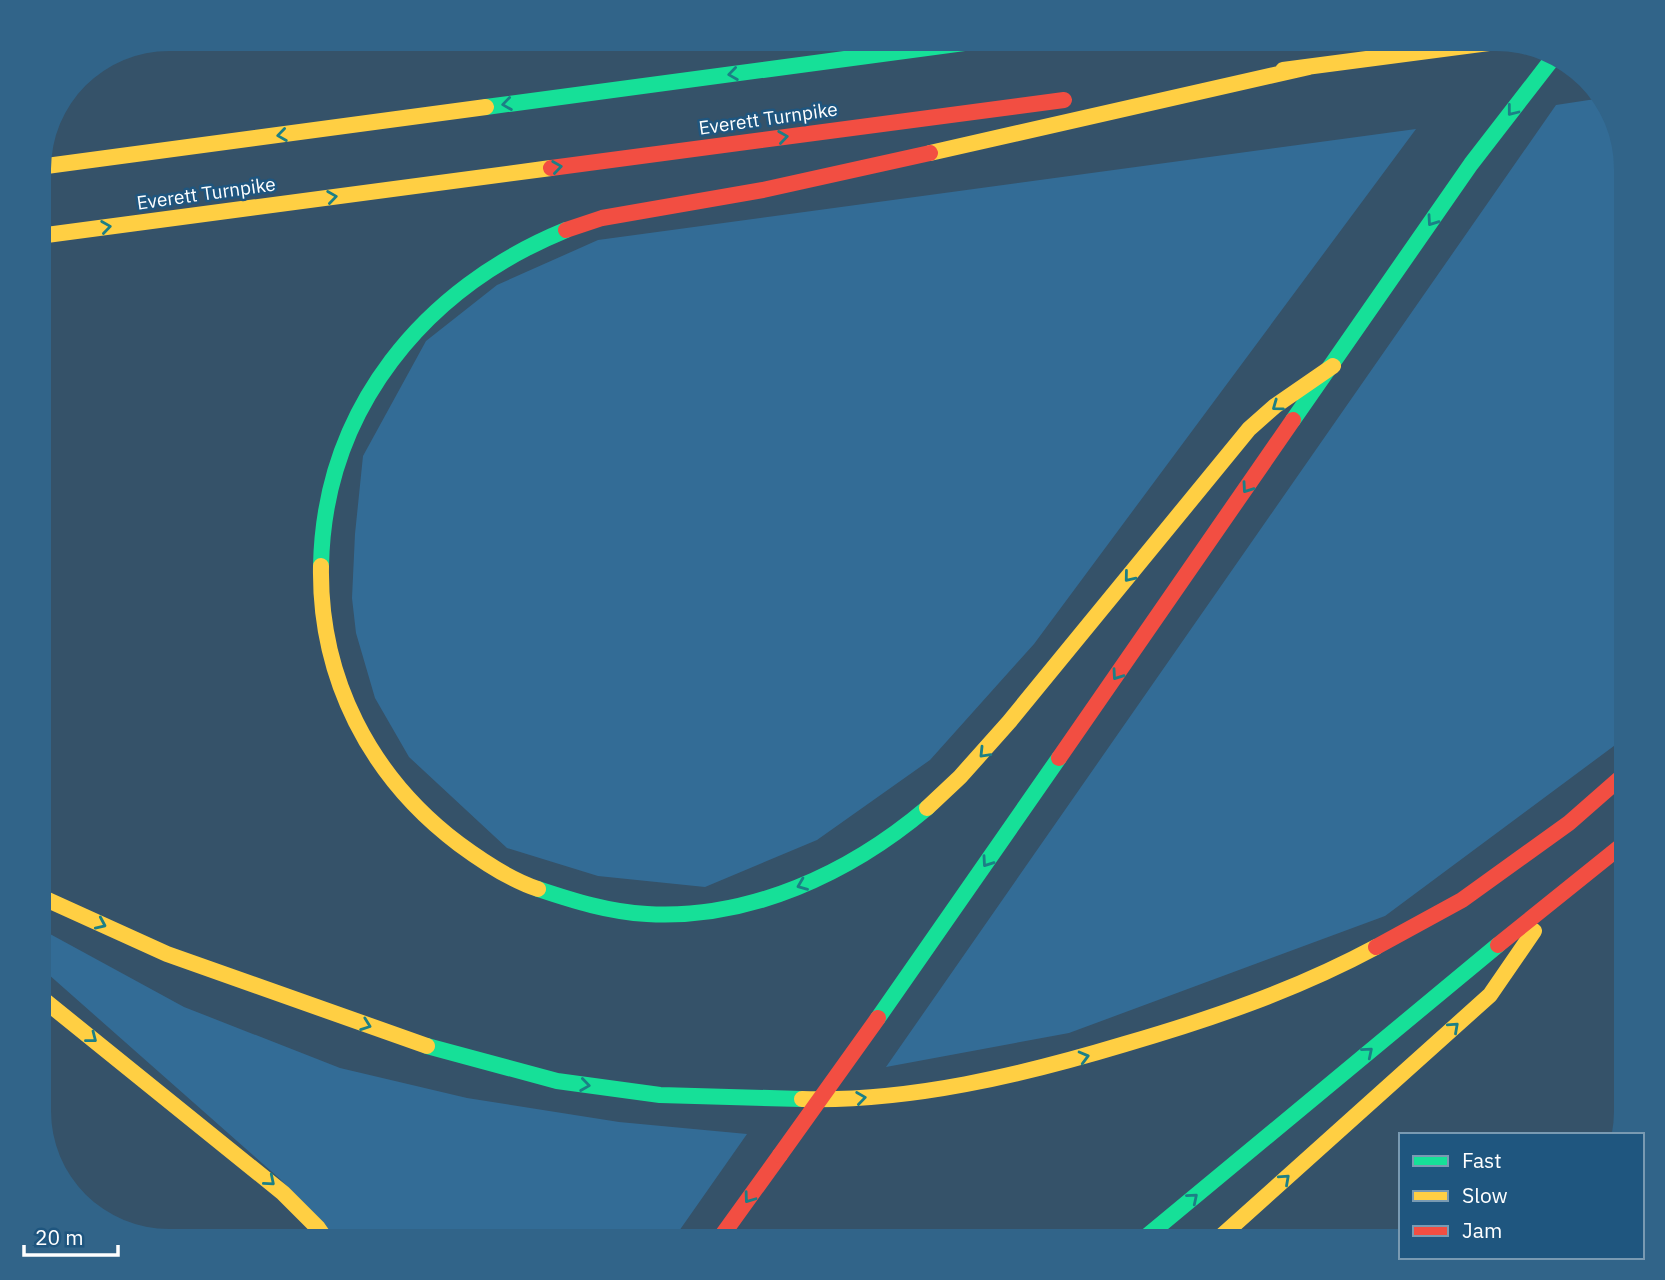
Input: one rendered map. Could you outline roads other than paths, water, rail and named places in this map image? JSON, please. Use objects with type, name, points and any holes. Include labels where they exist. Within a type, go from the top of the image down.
[{"type":"highway","points":[[51,165],[898,51]]},
{"type":"highway","points":[[1130,91],[1429,51]]},
{"type":"highway","points":[[727,1229],[878,1018],[1471,164],[1549,63]]},
{"type":"highway","points":[[1309,67],[770,189],[599,218],[530,244],[468,282],[414,332],[391,361],[353,424],[340,457],[328,493],[320,565],[321,601],[336,673],[349,708],[366,740],[409,800],[463,849],[493,868],[560,898],[595,908],[668,915],[741,906],[776,895],[844,867],[905,826],[934,801],[986,751],[1259,419],[1333,366]]},
{"type":"highway","name":"Everett Turnpike","points":[[51,234],[1074,98]]},
{"type":"highway","points":[[51,901],[167,954],[419,1044],[557,1081],[660,1095],[844,1100],[948,1086],[1041,1069],[1200,1023],[1278,993],[1366,953],[1462,900],[1569,823],[1614,784]]},
{"type":"highway","points":[[1155,1229],[1614,851]]},
{"type":"highway","points":[[1229,1229],[1490,995],[1561,893]]},
{"type":"highway","points":[[51,1006],[284,1193],[319,1229]]}]
